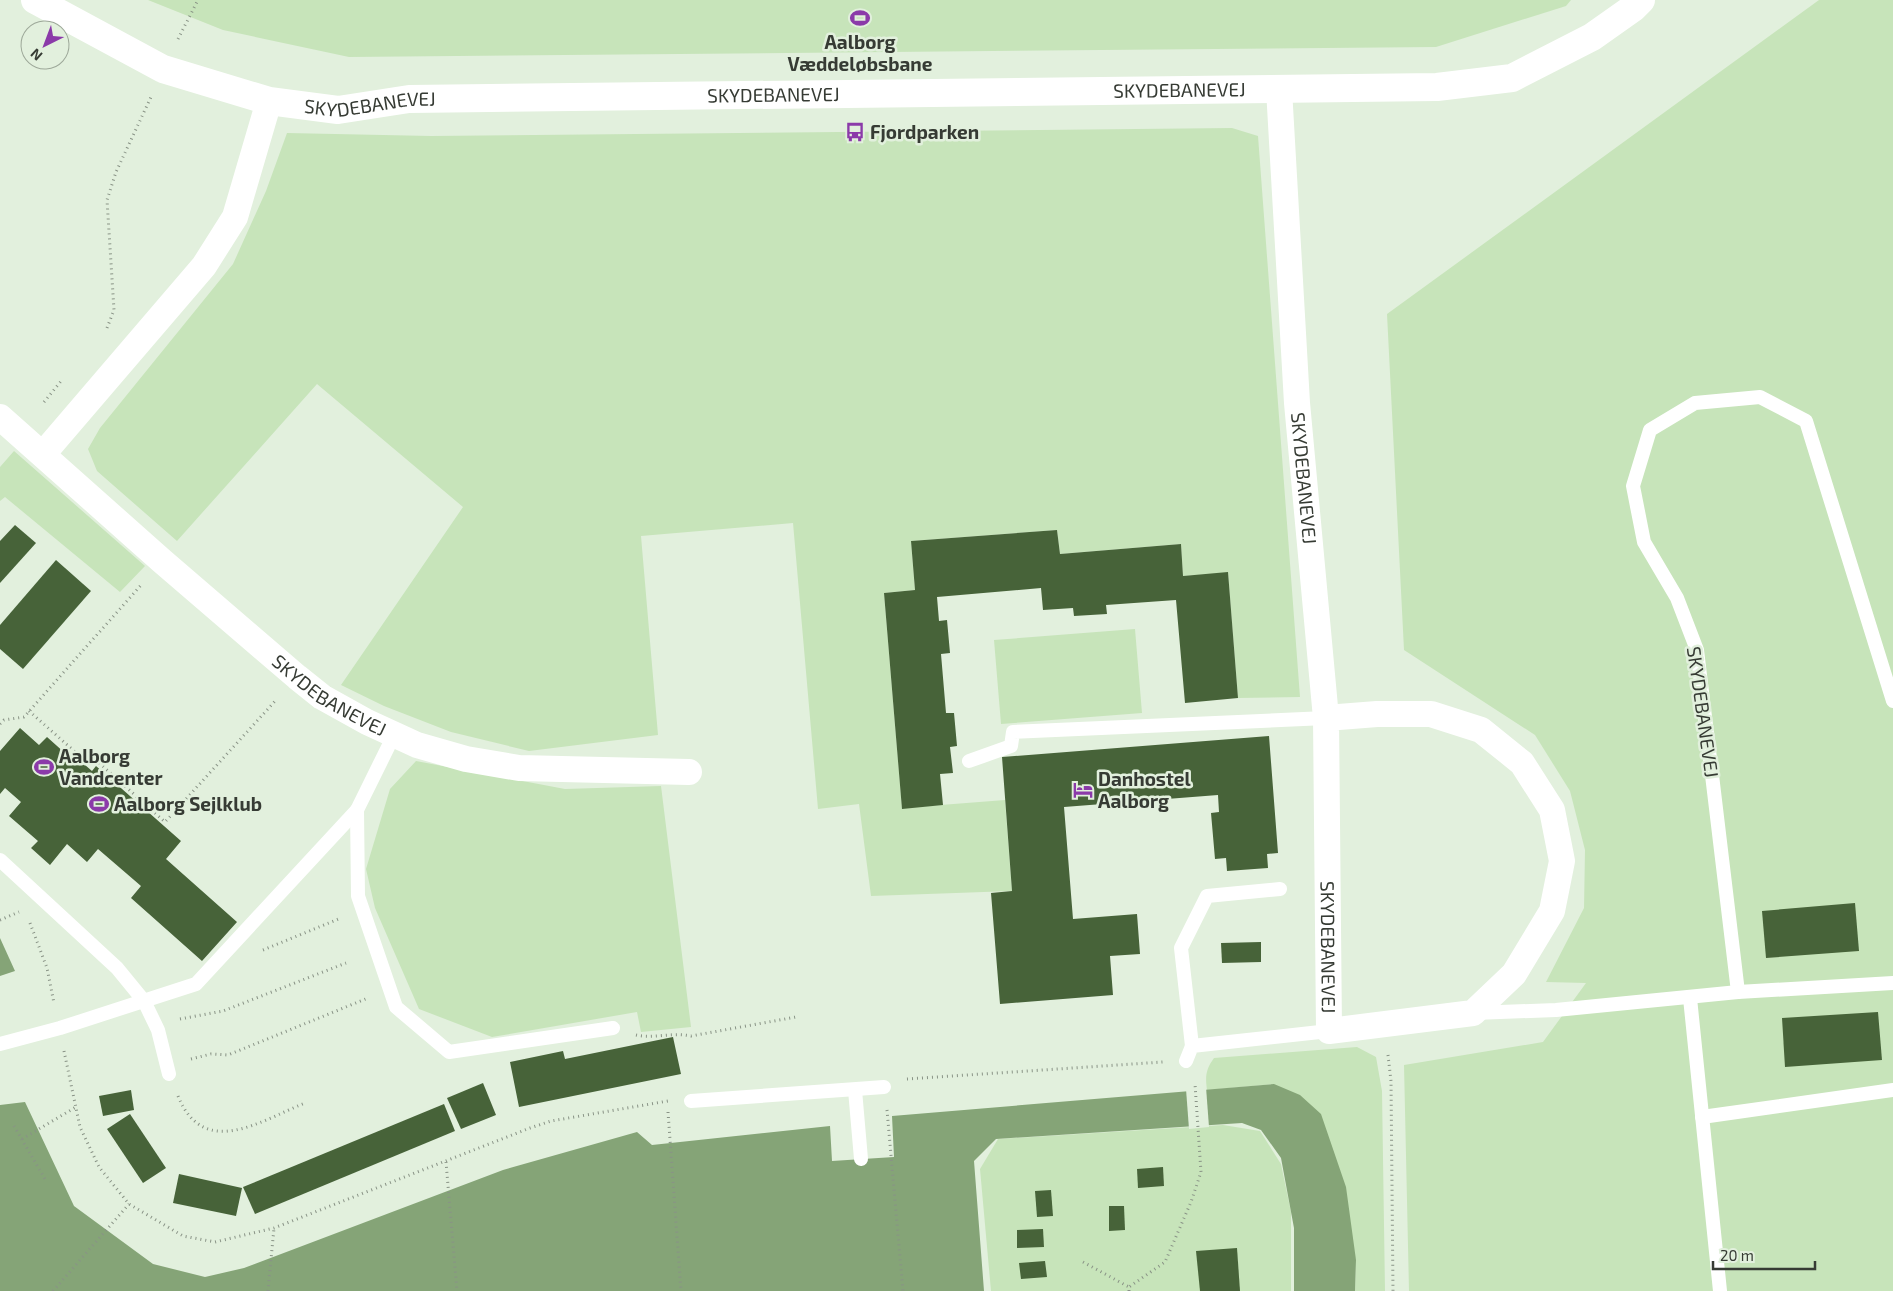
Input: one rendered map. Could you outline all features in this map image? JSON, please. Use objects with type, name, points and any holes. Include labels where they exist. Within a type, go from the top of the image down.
[{"type":"street","name":"SKYDEBANEVEJ","points":[[35,0],[163,69],[269,101],[338,110],[409,100],[1437,87],[1512,78],[1592,37],[1633,8],[1641,0]]},
{"type":"street","name":"SKYDEBANEVEJ","points":[[1280,89],[1297,403],[1326,718],[1329,1031],[1384,1022],[1473,1013]]},
{"type":"street","points":[[43,454],[204,266],[235,217],[269,101]]},
{"type":"street","name":"SKYDEBANEVEJ","points":[[9,425],[162,561],[297,677],[322,697],[367,722],[417,745],[466,759],[519,768],[688,772]]},
{"type":"street","points":[[1326,718],[1377,714],[1431,714],[1481,730],[1522,763],[1552,810],[1562,861],[1552,911],[1514,974],[1473,1013]]},
{"type":"lane","name":"SKYDEBANEVEJ","points":[[1738,992],[1698,650],[1677,598],[1644,542],[1633,486],[1650,430],[1695,403],[1760,397],[1806,421],[1893,701]]},
{"type":"lane","points":[[969,761],[1011,746],[1014,732],[1326,718]]},
{"type":"lane","points":[[0,1044],[60,1028],[196,984],[357,810],[394,735]]},
{"type":"lane","points":[[357,810],[358,896],[396,1007],[450,1052],[613,1028]]},
{"type":"lane","points":[[0,860],[117,968],[144,1001],[155,1024],[168,1069]]},
{"type":"lane","points":[[1186,1061],[1192,1046],[1181,948],[1207,896],[1280,889]]},
{"type":"lane","name":"SKYDEBANEVEJ","points":[[1473,1013],[1556,1010],[1738,992],[1893,982]]},
{"type":"lane","points":[[1690,998],[1720,1291]]},
{"type":"lane","points":[[1192,1046],[1329,1031]]},
{"type":"lane","points":[[691,1101],[884,1087]]},
{"type":"lane","points":[[855,1090],[861,1159]]},
{"type":"lane","points":[[1702,1117],[1893,1090]]},
{"type":"path","points":[[105,332],[114,310],[107,200],[116,172],[163,69],[198,0]]},
{"type":"path","points":[[9,425],[68,374]]},
{"type":"path","points":[[0,724],[4,720],[24,718],[162,561]]},
{"type":"path","points":[[30,711],[82,758],[87,752],[165,822],[297,677]]},
{"type":"path","points":[[0,920],[24,910]]},
{"type":"path","points":[[255,953],[362,910]]},
{"type":"path","points":[[28,918],[47,968],[80,1127],[99,1167],[129,1204],[183,1236],[215,1242],[274,1228],[551,1121],[667,1101],[691,1101]]},
{"type":"path","points":[[155,1024],[223,1011],[346,963]]},
{"type":"path","points":[[305,1103],[229,1132],[210,1131],[189,1116],[181,1103],[168,1069],[211,1054],[228,1055],[390,989]]},
{"type":"path","points":[[613,1028],[644,1037],[676,1033],[691,1036],[796,1017]]},
{"type":"path","points":[[1384,1022],[1391,1081],[1393,1291]]},
{"type":"path","points":[[903,1291],[890,1129],[884,1087],[892,1080],[1186,1061]]},
{"type":"path","points":[[1083,1262],[1129,1289],[1165,1262],[1191,1202],[1201,1172],[1195,1079]]},
{"type":"path","points":[[667,1101],[681,1291]]},
{"type":"path","points":[[22,1139],[76,1107]]},
{"type":"path","points":[[14,1126],[45,1179]]},
{"type":"path","points":[[446,1162],[458,1291]]},
{"type":"path","points":[[53,1291],[129,1204]]},
{"type":"path","points":[[268,1291],[274,1228]]},
{"type":"shaded area","name":"Aalborg Væddeløbsbane","points":[[148,0],[1571,0],[1566,6],[1436,47],[349,57],[223,30]]},
{"type":"shaded area","points":[[1819,0],[1893,0],[1893,1291],[1409,1291],[1404,1065],[1543,1042],[1586,983],[1546,982],[1584,908],[1585,850],[1570,791],[1535,735],[1404,650],[1387,314]]},
{"type":"shaded area","points":[[1232,128],[1258,136],[1300,697],[1238,698],[1228,573],[1183,576],[1181,544],[1060,554],[1057,530],[911,541],[915,590],[884,593],[902,808],[1005,800],[1012,891],[871,896],[859,804],[818,809],[793,523],[641,536],[658,735],[529,751],[451,732],[384,706],[341,685],[463,507],[317,384],[177,541],[97,471],[88,449],[100,428],[233,264],[266,191],[287,133],[431,136]]},
{"type":"shaded area","points":[[14,451],[145,566],[120,592],[5,497],[0,501],[0,467]]},
{"type":"shaded area","points":[[1135,629],[1142,713],[1001,724],[994,640]]},
{"type":"shaded area","points":[[416,761],[565,789],[661,786],[691,1027],[641,1032],[637,1012],[492,1037],[419,1009],[375,908],[366,869],[390,789]]},
{"type":"shaded area","points":[[0,938],[15,971],[0,976]]},
{"type":"shaded area","points":[[1357,1047],[1376,1057],[1382,1091],[1385,1291],[1355,1291],[1356,1260],[1274,1084],[1207,1090],[1206,1085],[1208,1069],[1214,1058]]},
{"type":"shaded area","points":[[1274,1084],[1300,1095],[1321,1114],[1346,1187],[1356,1260],[1355,1291],[1294,1291],[1294,1228],[1281,1158],[1261,1130],[1242,1123],[996,1139],[974,1161],[984,1291],[0,1291],[0,1105],[25,1102],[74,1206],[153,1264],[205,1277],[244,1268],[503,1170],[637,1132],[652,1145],[830,1126],[832,1161],[894,1157],[892,1116]]},
{"type":"shaded area","points":[[1223,1125],[1260,1131],[1281,1164],[1291,1212],[1291,1291],[991,1291],[980,1169],[998,1139]]},
{"type":"pier","points":[[1206,1087],[1209,1127],[1189,1129],[1186,1089]]},
{"type":"building","points":[[15,525],[36,543],[0,583],[0,541]]},
{"type":"building","points":[[1057,530],[1060,554],[1181,544],[1183,576],[1228,572],[1238,698],[1185,703],[1176,600],[1106,605],[1107,614],[1074,616],[1073,608],[1043,610],[1041,588],[937,597],[939,621],[947,620],[950,653],[941,654],[946,713],[954,713],[957,746],[950,747],[953,773],[940,774],[943,805],[902,809],[884,593],[915,590],[911,541]]},
{"type":"building","points":[[56,560],[91,591],[23,669],[0,649],[0,625]]},
{"type":"building","points":[[20,728],[39,745],[47,737],[66,754],[69,751],[92,771],[96,766],[181,841],[166,859],[237,922],[202,961],[131,898],[141,886],[98,849],[87,862],[67,844],[50,865],[31,848],[38,841],[9,816],[21,802],[5,788],[0,794],[0,751]]},
{"type":"building","points":[[1269,736],[1278,853],[1267,854],[1268,868],[1227,871],[1226,858],[1215,859],[1211,813],[1219,812],[1218,795],[1064,807],[1073,919],[1137,914],[1140,954],[1110,956],[1113,995],[1000,1004],[991,893],[1012,891],[1002,757]]},
{"type":"building","points":[[1855,903],[1859,951],[1766,958],[1762,911]]},
{"type":"building","points":[[1261,942],[1261,962],[1222,963],[1221,943]]},
{"type":"building","points":[[1878,1012],[1882,1060],[1785,1067],[1782,1018]]},
{"type":"building","points":[[673,1037],[681,1074],[519,1107],[510,1062],[563,1051],[565,1059]]},
{"type":"building","points":[[483,1083],[496,1115],[461,1129],[447,1098]]},
{"type":"building","points":[[131,1090],[134,1110],[103,1116],[99,1096]]},
{"type":"building","points":[[444,1104],[455,1131],[255,1214],[243,1187]]},
{"type":"building","points":[[130,1114],[166,1168],[143,1183],[107,1129]]},
{"type":"building","points":[[1163,1167],[1164,1186],[1138,1188],[1137,1169]]},
{"type":"building","points":[[179,1174],[242,1188],[236,1216],[173,1203]]},
{"type":"building","points":[[1051,1190],[1053,1216],[1037,1217],[1035,1191]]},
{"type":"building","points":[[1109,1206],[1124,1206],[1125,1230],[1109,1231]]},
{"type":"building","points":[[1043,1229],[1044,1247],[1017,1248],[1017,1230]]},
{"type":"building","points":[[1237,1248],[1240,1291],[1200,1291],[1196,1251]]},
{"type":"building","points":[[1045,1261],[1047,1277],[1021,1279],[1019,1263]]},
{"type":"place","name":"Aalborg Væddeløbsbane","points":[[860,18]]},
{"type":"place","name":"Fjordparken","points":[[855,132]]},
{"type":"place","name":"Aalborg Vandcenter","points":[[44,767]]},
{"type":"place","name":"Danhostel Aalborg","points":[[1083,790]]},
{"type":"place","name":"Aalborg Sejlklub","points":[[99,804]]}]
